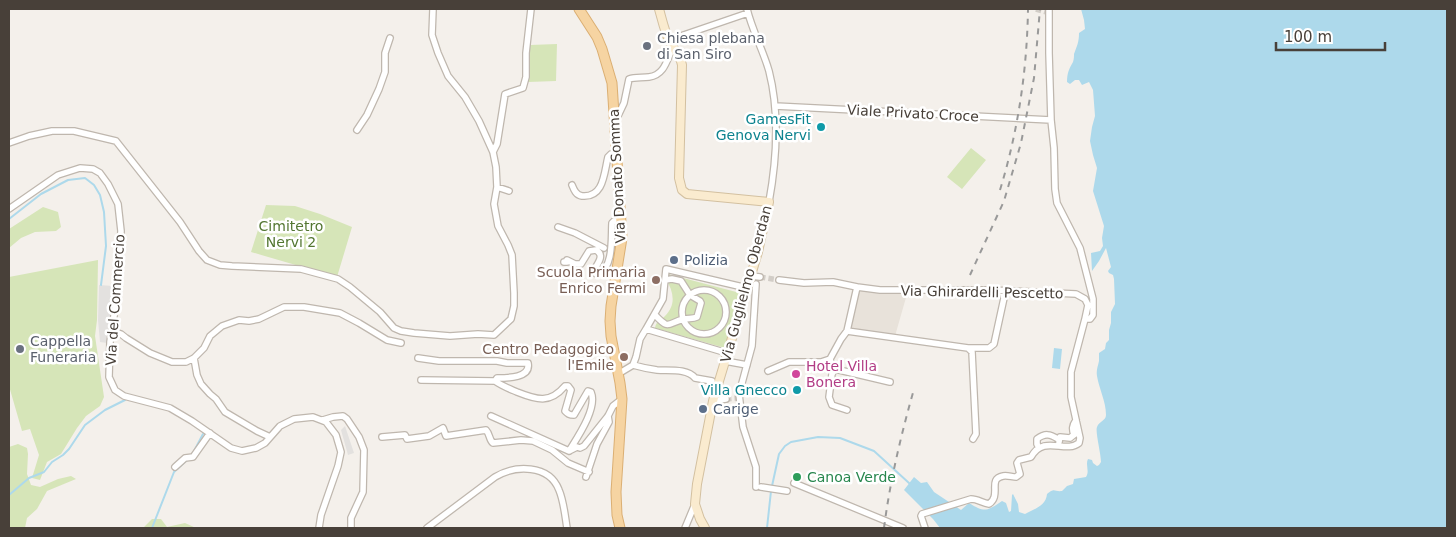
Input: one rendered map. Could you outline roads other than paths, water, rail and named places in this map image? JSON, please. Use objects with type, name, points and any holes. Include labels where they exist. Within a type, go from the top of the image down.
[{"type":"main road","name":"Via Donato Somma","points":[[579,9],[597,37],[612,84],[621,221],[621,244],[610,321],[622,399],[616,492],[617,515],[620,528]]},
{"type":"street","points":[[9,143],[52,131],[74,131],[116,141],[180,222],[207,260],[220,265],[301,270],[338,279],[380,312],[394,328],[401,331],[450,336],[494,335],[511,320],[514,306],[512,255],[498,226],[494,204],[496,167],[493,152],[479,122],[465,97],[448,76],[438,53],[432,35],[434,9]]},
{"type":"street","points":[[493,152],[497,144],[505,94],[523,88],[526,77],[526,53],[531,9]]},
{"type":"street","points":[[659,9],[664,30],[678,53],[682,64],[679,178],[682,190],[687,194],[769,202]]},
{"type":"street","points":[[1042,447],[1037,444],[1037,439],[1046,435],[1057,440],[1066,448],[1080,443],[1071,396],[1072,372],[1085,319],[1090,319],[1093,315],[1092,299],[1080,248],[1057,202],[1055,189],[1048,53],[1049,9]]},
{"type":"street","points":[[615,123],[624,104],[629,79],[659,74],[663,70],[671,44],[747,11]]},
{"type":"street","name":"Via Guglielmo Oberdan","points":[[705,528],[695,504],[697,484],[713,400],[758,252],[773,178],[776,143],[776,114],[768,70],[759,40],[747,11]]},
{"type":"street","points":[[357,130],[367,115],[379,89],[385,72],[385,53],[390,38]]},
{"type":"street","name":"Viale Privato Croce","points":[[775,106],[1051,120]]},
{"type":"street","points":[[572,184],[574,191],[578,195],[596,194],[601,188],[608,157],[611,154],[617,153]]},
{"type":"street","name":"Via del Commercio","points":[[9,209],[65,172],[80,168],[94,169],[100,174],[108,184],[118,204],[120,222],[117,296],[110,342],[109,377],[115,390],[124,396],[170,408],[232,448],[242,451],[256,448],[265,443],[280,426],[294,419],[308,416],[323,420],[333,416],[343,416],[359,437],[364,450],[363,492],[351,518],[351,528]]},
{"type":"street","points":[[496,187],[509,191]]},
{"type":"street","points":[[564,262],[568,260],[575,264],[581,264],[589,251],[596,250],[601,255],[594,270],[598,275],[602,272],[608,261],[612,223],[614,220],[621,221]]},
{"type":"street","points":[[558,227],[575,233],[604,248]]},
{"type":"street","points":[[618,374],[633,365],[640,339],[663,299],[665,270],[668,269],[747,288]]},
{"type":"street","points":[[751,276],[760,278]]},
{"type":"street","points":[[654,315],[663,324],[667,325],[674,324],[683,319],[695,319],[697,317],[700,301],[690,295],[681,281],[676,279],[665,280]]},
{"type":"street","name":"Via Ghirardelli Pescetto","points":[[779,280],[833,282],[880,290],[1076,294],[1085,298],[1088,305],[1085,319]]},
{"type":"street","points":[[712,292],[716,281]]},
{"type":"street","points":[[756,284],[752,346],[738,398],[743,427],[756,467],[759,487],[787,492]]},
{"type":"street","points":[[768,371],[789,362],[821,362],[830,359],[847,332],[857,287]]},
{"type":"street","points":[[700,291],[712,292],[718,295],[725,306],[726,319],[718,330],[706,335],[693,332],[683,319],[682,308],[684,302],[690,295],[700,291]]},
{"type":"street","points":[[847,332],[968,348],[989,348],[994,344],[1004,298],[1002,291]]},
{"type":"street","points":[[112,331],[121,334],[150,353],[172,362],[186,362],[194,358],[204,348],[210,336],[222,326],[239,320],[249,322],[259,319],[284,307],[304,307],[340,313],[387,340],[401,343]]},
{"type":"street","points":[[726,319],[737,322]]},
{"type":"street","points":[[646,329],[703,346],[747,366]]},
{"type":"street","points":[[703,346],[706,335]]},
{"type":"street","points":[[968,348],[972,352],[973,370],[976,434],[973,439]]},
{"type":"street","points":[[194,358],[197,375],[202,384],[225,412],[257,432],[270,437]]},
{"type":"street","points":[[418,358],[438,361],[528,363],[527,371],[514,378],[497,378],[495,381]]},
{"type":"street","points":[[830,359],[835,370],[890,382]]},
{"type":"street","points":[[633,365],[656,370],[687,372],[696,378],[712,381]]},
{"type":"street","points":[[835,370],[832,374],[829,396],[832,405],[847,410]]},
{"type":"street","points":[[420,380],[495,381],[530,398],[542,400],[553,397],[565,386],[568,386],[571,390],[565,411],[571,415],[574,415],[588,391],[591,392],[593,396],[592,407],[587,420],[569,451]]},
{"type":"street","points":[[569,451],[584,446],[608,416],[613,406],[622,399]]},
{"type":"street","points":[[713,400],[726,399]]},
{"type":"street","points":[[491,416],[569,451]]},
{"type":"street","points":[[382,436],[405,435],[407,438],[423,438],[443,428],[446,436],[486,430],[493,443],[521,440],[533,441],[552,450],[568,463],[588,475],[597,444],[608,422],[608,416]]},
{"type":"street","points":[[319,528],[320,515],[338,466],[341,452],[333,430],[323,420]]},
{"type":"street","points":[[1071,447],[1072,429],[1076,420]]},
{"type":"street","points":[[175,467],[185,458],[193,458],[210,434]]},
{"type":"street","points":[[926,528],[921,516],[971,499],[978,499],[983,503],[989,504],[994,500],[996,494],[994,486],[996,480],[1005,475],[1016,477],[1020,474],[1019,460],[1030,457],[1034,451],[1060,437],[1073,436]]},
{"type":"street","points":[[1042,447],[1047,442],[1057,440]]},
{"type":"street","points":[[427,528],[495,476],[509,470],[522,468],[537,470],[555,482],[560,491],[567,528]]},
{"type":"street","points":[[794,483],[903,528]]},
{"type":"street","points":[[685,528],[695,504]]},
{"type":"water","points":[[1081,9],[1447,9],[1447,528],[940,528],[904,490],[914,477],[921,483],[927,482],[934,492],[961,510],[969,503],[986,510],[1002,501],[1006,503],[1009,512],[1011,511],[1013,494],[1018,504],[1019,512],[1025,514],[1042,504],[1047,494],[1053,490],[1062,491],[1067,486],[1073,484],[1074,479],[1086,477],[1088,473],[1088,459],[1092,460],[1097,466],[1101,462],[1097,429],[1106,415],[1097,372],[1099,353],[1105,349],[1106,343],[1109,340],[1111,312],[1115,304],[1114,279],[1113,275],[1108,271],[1111,267],[1106,248],[1092,271],[1091,253],[1100,251],[1103,246],[1104,226],[1093,191],[1097,168],[1090,141],[1095,116],[1093,90],[1089,82],[1082,85],[1079,80],[1075,80],[1070,84],[1067,82],[1069,69],[1078,44],[1079,33],[1085,29]]},
{"type":"water","points":[[1054,348],[1062,349],[1060,369],[1052,368]]},
{"type":"waterway","points":[[9,219],[41,194],[68,180],[85,178],[94,185],[100,195],[104,212],[106,246],[101,285]]},
{"type":"waterway","points":[[9,495],[29,478],[44,472],[52,462],[63,455],[85,425],[105,410],[125,400]]},
{"type":"waterway","points":[[193,453],[203,434]]},
{"type":"waterway","points":[[772,486],[779,454],[785,446],[791,442],[818,437],[840,438],[874,451],[909,483]]},
{"type":"waterway","points":[[152,528],[174,472],[187,460]]},
{"type":"waterway","points":[[767,528],[771,491]]},
{"type":"tunnel","points":[[1036,9],[1050,13]]},
{"type":"tunnel","points":[[760,277],[779,280]]},
{"type":"tunnel","points":[[726,399],[737,398]]},
{"type":"railway","points":[[1000,190],[1017,123],[1026,55],[1028,9]]},
{"type":"railway","points":[[970,275],[1004,201],[1021,143],[1034,78],[1040,9]]},
{"type":"railway","points":[[884,528],[896,458],[914,389]]},
{"type":"place","name":"Chiesa plebana di San Siro","points":[[647,46]]},
{"type":"place","name":"GamesFit Genova Nervi","points":[[821,127]]},
{"type":"place","name":"Polizia","points":[[674,260]]},
{"type":"place","name":"Scuola Primaria Enrico Fermi","points":[[656,280]]},
{"type":"place","name":"Cappella Funeraria","points":[[20,349]]},
{"type":"place","name":"Centro Pedagogico l'Emile","points":[[624,357]]},
{"type":"place","name":"Hotel Villa Bonera","points":[[796,374]]},
{"type":"place","name":"Villa Gnecco","points":[[797,390]]},
{"type":"place","name":"Carige","points":[[703,409]]},
{"type":"place","name":"Canoa Verde","points":[[797,477]]},
{"type":"park label","name":"Cimitetro Nervi 2","points":[[291,234]]}]
